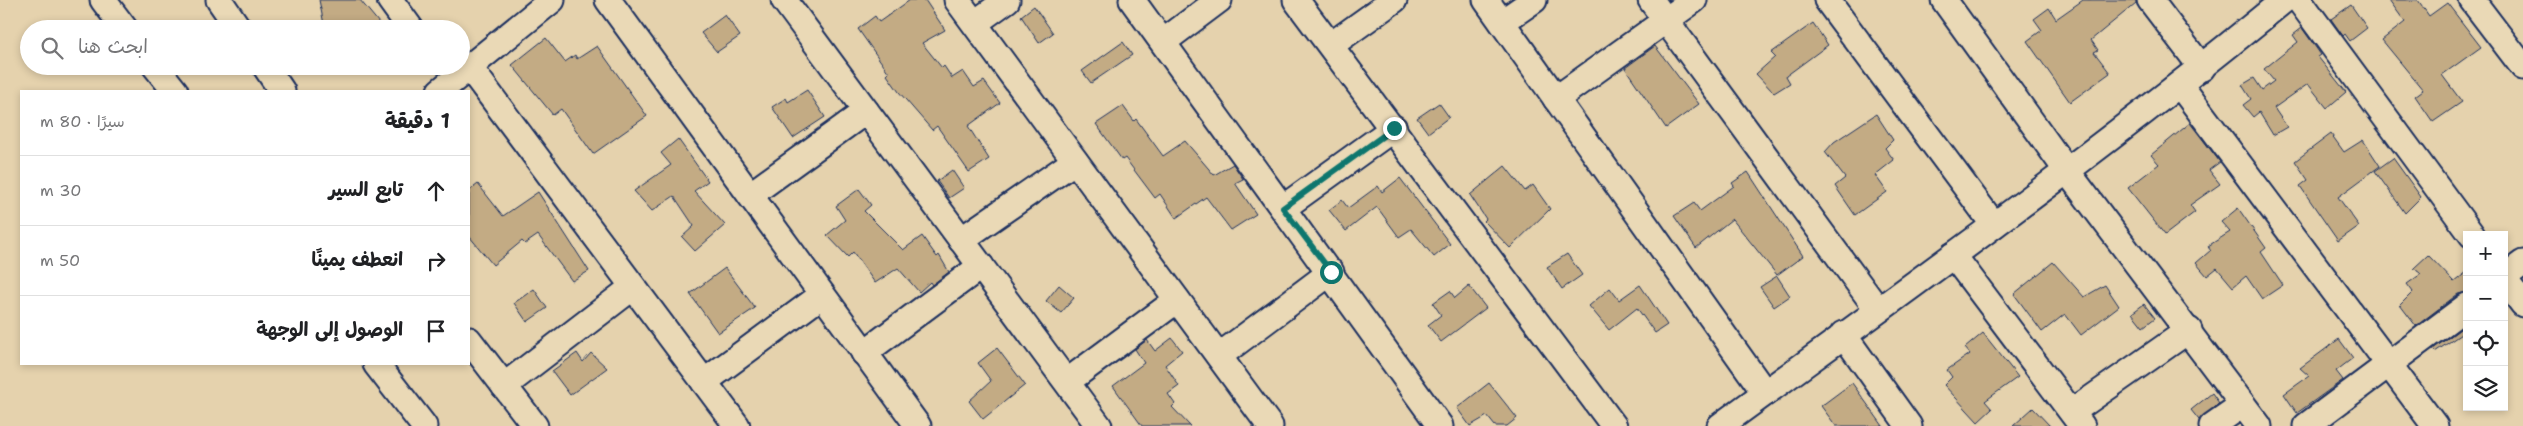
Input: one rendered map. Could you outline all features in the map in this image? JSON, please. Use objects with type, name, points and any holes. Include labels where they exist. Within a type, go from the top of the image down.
[{"type":"street","points":[[102,0],[119,20]]},
{"type":"street","points":[[219,0],[233,20]]},
{"type":"street","points":[[390,0],[404,20]]},
{"type":"street","points":[[552,0],[470,68],[737,426]]},
{"type":"street","points":[[608,0],[918,426]]},
{"type":"street","points":[[784,0],[961,240],[1068,381],[1099,426]]},
{"type":"street","points":[[957,0],[1270,426]]},
{"type":"street","points":[[975,23],[1007,0]]},
{"type":"street","points":[[1132,0],[1331,272],[1440,426]]},
{"type":"street","points":[[1163,42],[1220,0]]},
{"type":"street","points":[[1296,0],[1394,128],[1614,426]]},
{"type":"street","points":[[1331,46],[1394,0]]},
{"type":"street","points":[[1486,0],[1765,393]]},
{"type":"street","points":[[1502,22],[1534,0]]},
{"type":"street","points":[[1651,0],[1878,310]]},
{"type":"street","points":[[1556,99],[1694,0]]},
{"type":"street","points":[[1827,0],[1994,225]]},
{"type":"street","points":[[1944,0],[2067,171],[2189,330],[2259,426]]},
{"type":"street","points":[[2150,0],[2202,68]]},
{"type":"street","points":[[1729,423],[1843,334],[1994,225],[2180,86],[2284,0]]},
{"type":"street","points":[[2299,0],[2469,231]]},
{"type":"street","points":[[2472,0],[2523,67]]},
{"type":"street","points":[[162,75],[174,90]]},
{"type":"street","points":[[271,75],[281,90]]},
{"type":"street","points":[[2180,86],[2390,363],[2435,426]]},
{"type":"street","points":[[750,195],[866,111]]},
{"type":"street","points":[[1283,208],[1394,128]]},
{"type":"street","points":[[961,240],[1075,160]]},
{"type":"street","points":[[1953,255],[2077,419],[2189,330]]},
{"type":"street","points":[[2507,276],[2523,263]]},
{"type":"street","points":[[864,353],[981,266]]},
{"type":"street","points":[[1219,356],[1331,272]]},
{"type":"street","points":[[2508,283],[2523,304]]},
{"type":"street","points":[[504,386],[633,287]]},
{"type":"street","points":[[704,382],[822,295]]},
{"type":"street","points":[[1068,381],[1178,300]]},
{"type":"street","points":[[2306,426],[2463,309]]},
{"type":"street","points":[[1843,334],[1909,426]]},
{"type":"street","points":[[470,341],[536,426]]},
{"type":"street","points":[[377,365],[424,426]]},
{"type":"street","points":[[2212,426],[2242,405]]},
{"type":"building","points":[[319,0],[360,0],[377,20],[323,20]]},
{"type":"building","points":[[910,0],[925,0],[945,30],[922,43],[942,68],[944,66],[952,78],[963,71],[974,87],[984,81],[1000,103],[968,126],[989,159],[969,172],[937,126],[932,130],[899,92],[887,75],[889,73],[858,29],[875,16],[879,22]]},
{"type":"building","points":[[2083,0],[2136,0],[2136,3],[2091,40],[2098,50],[2094,52],[2110,73],[2070,102],[2027,41],[2042,30],[2034,19],[2049,8],[2056,19]]},
{"type":"building","points":[[2389,0],[2418,0],[2429,16],[2447,3],[2481,47],[2442,75],[2462,102],[2433,122],[2415,96],[2423,90],[2382,40],[2405,22]]},
{"type":"building","points":[[2351,5],[2367,28],[2350,41],[2345,34],[2343,36],[2331,19]]},
{"type":"building","points":[[1034,6],[1053,33],[1039,43],[1021,16]]},
{"type":"building","points":[[725,15],[740,36],[717,52],[701,33]]},
{"type":"building","points":[[1813,23],[1828,45],[1786,76],[1790,83],[1774,93],[1756,74],[1775,57],[1771,53]]},
{"type":"building","points":[[2302,28],[2321,55],[2318,57],[2346,92],[2327,108],[2308,84],[2274,108],[2287,127],[2273,135],[2259,112],[2253,117],[2243,105],[2251,99],[2242,85],[2254,78],[2262,90],[2274,81],[2264,69],[2298,42],[2293,35]]},
{"type":"building","points":[[546,38],[565,62],[575,55],[577,59],[597,46],[647,116],[593,154],[561,109],[553,115],[512,65]]},
{"type":"building","points":[[1123,42],[1132,55],[1091,83],[1082,71]]},
{"type":"building","points":[[1655,46],[1699,104],[1666,128],[1625,68]]},
{"type":"building","points":[[807,90],[825,117],[793,138],[772,107],[786,98],[788,102]]},
{"type":"building","points":[[1439,103],[1449,117],[1428,133],[1417,118]]},
{"type":"building","points":[[1123,106],[1134,121],[1136,119],[1163,156],[1185,141],[1214,175],[1233,164],[1243,179],[1235,183],[1256,214],[1231,230],[1206,197],[1176,218],[1160,194],[1155,198],[1125,158],[1122,160],[1096,124]]},
{"type":"building","points":[[1876,114],[1893,140],[1885,148],[1894,160],[1875,175],[1887,192],[1855,215],[1835,186],[1845,178],[1825,152],[1834,142]]},
{"type":"building","points":[[2190,123],[2220,162],[2209,170],[2220,184],[2190,205],[2195,212],[2165,235],[2128,188],[2159,164],[2151,155]]},
{"type":"building","points":[[2331,134],[2344,152],[2363,140],[2380,166],[2338,197],[2359,226],[2338,241],[2300,186],[2308,180],[2295,161]]},
{"type":"building","points":[[678,139],[708,181],[694,191],[725,225],[695,251],[682,237],[694,226],[674,196],[652,211],[634,191],[671,165],[661,153]]},
{"type":"building","points":[[2393,158],[2421,197],[2405,213],[2375,171]]},
{"type":"building","points":[[1505,166],[1525,191],[1533,185],[1550,209],[1510,248],[1484,221],[1486,219],[1470,195]]},
{"type":"building","points":[[952,170],[964,188],[949,198],[937,181]]},
{"type":"building","points":[[1748,172],[1803,256],[1777,275],[1732,219],[1696,248],[1674,216],[1694,203],[1700,211],[1734,186],[1732,183]]},
{"type":"building","points":[[1400,178],[1450,244],[1434,257],[1411,229],[1399,237],[1377,207],[1346,231],[1329,210],[1342,200],[1348,208],[1378,186],[1382,192]]},
{"type":"building","points":[[478,184],[503,216],[538,192],[589,271],[572,281],[538,235],[525,244],[522,241],[493,265],[470,237],[470,190]]},
{"type":"building","points":[[859,189],[871,205],[864,211],[903,250],[922,236],[937,257],[939,255],[949,272],[932,285],[930,282],[919,292],[898,268],[875,283],[853,252],[848,257],[827,235],[845,220],[836,206]]},
{"type":"building","points":[[2238,208],[2266,248],[2261,252],[2283,285],[2262,299],[2246,276],[2233,287],[2217,268],[2207,276],[2196,263],[2211,250],[2208,246],[2230,232],[2221,222]]},
{"type":"building","points":[[1567,254],[1582,275],[1562,289],[1547,267]]},
{"type":"building","points":[[2428,255],[2454,282],[2463,275],[2463,293],[2458,294],[2416,326],[2400,305],[2413,292],[2407,284],[2421,274],[2414,268]]},
{"type":"building","points":[[2053,262],[2084,297],[2105,285],[2119,306],[2081,335],[2065,314],[2042,332],[2014,294]]},
{"type":"building","points":[[725,268],[755,308],[718,333],[690,294]]},
{"type":"building","points":[[1777,276],[1790,296],[1774,307],[1760,287]]},
{"type":"building","points":[[1059,285],[1074,298],[1061,313],[1046,301]]},
{"type":"building","points":[[1640,285],[1667,325],[1655,333],[1637,308],[1609,330],[1589,306],[1610,288],[1619,300]]},
{"type":"building","points":[[1469,286],[1486,308],[1441,342],[1428,325],[1441,315],[1433,303],[1450,291],[1455,298]]},
{"type":"building","points":[[534,289],[547,308],[527,322],[514,303]]},
{"type":"building","points":[[2144,304],[2155,318],[2143,327],[2132,313]]},
{"type":"building","points":[[2463,327],[2463,333],[2435,352],[2433,349]]},
{"type":"building","points":[[1983,333],[2018,377],[1985,401],[1992,409],[1978,422],[1944,385],[1952,377],[1947,370],[1970,354],[1965,348]]},
{"type":"building","points":[[1172,338],[1182,351],[1165,365],[1179,386],[1168,394],[1175,404],[1172,407],[1190,426],[1142,426],[1113,386],[1144,363],[1135,349],[1147,340],[1155,351]]},
{"type":"building","points":[[2339,339],[2353,358],[2336,371],[2343,380],[2297,413],[2284,394],[2309,376],[2300,368]]},
{"type":"building","points":[[997,348],[1025,385],[983,419],[969,401],[991,381],[978,363]]},
{"type":"building","points":[[577,353],[583,362],[591,353],[607,368],[570,395],[552,371]]},
{"type":"building","points":[[1489,383],[1517,418],[1507,426],[1495,426],[1487,416],[1470,426],[1457,408]]},
{"type":"building","points":[[1852,383],[1883,426],[1836,426],[1821,406]]},
{"type":"building","points":[[2212,393],[2219,403],[2199,420],[2191,410]]},
{"type":"building","points":[[2033,408],[2050,426],[2013,426]]},
{"type":"route","points":[[1331,272],[1283,208],[1394,128]]}]
